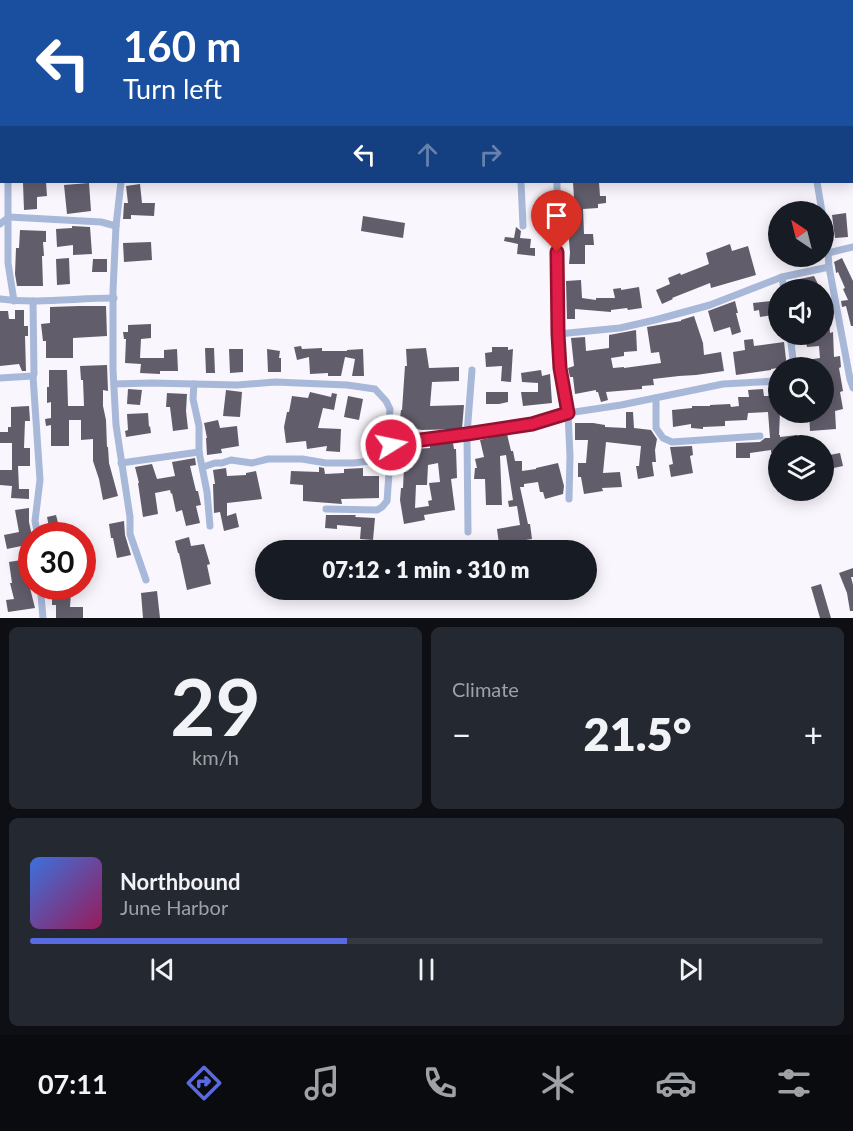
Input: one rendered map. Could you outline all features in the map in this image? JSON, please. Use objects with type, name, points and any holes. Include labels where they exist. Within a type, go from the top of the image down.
[{"type":"street","points":[[8,183],[8,263],[14,301]]},
{"type":"street","points":[[121,183],[116,226],[114,298],[116,425],[130,517],[130,534],[146,580]]},
{"type":"street","points":[[522,183],[523,226]]},
{"type":"street","points":[[557,183],[558,334],[560,368],[568,413],[569,499]]},
{"type":"street","points":[[817,183],[820,201]]},
{"type":"street","points":[[0,224],[9,217],[101,222],[116,226]]},
{"type":"street","points":[[834,252],[853,247]]},
{"type":"street","points":[[0,270],[8,263]]},
{"type":"street","points":[[558,334],[620,328],[655,320],[710,305],[782,277],[829,267],[853,388]]},
{"type":"street","points":[[0,299],[58,301],[114,298]]},
{"type":"street","points":[[33,301],[33,376],[40,480],[35,522]]},
{"type":"street","points":[[468,532],[467,434],[472,370]]},
{"type":"street","points":[[0,378],[33,376]]},
{"type":"street","points":[[114,384],[237,385],[274,382],[347,385],[375,389],[390,409],[388,421],[391,445],[388,498],[385,504],[377,510],[326,509]]},
{"type":"street","points":[[203,467],[231,460],[252,463],[268,459],[302,459],[354,464],[378,460],[391,445],[404,441],[532,424],[568,413],[621,405],[723,384],[768,382]]},
{"type":"street","points":[[194,384],[193,399],[199,426],[199,452],[210,526]]},
{"type":"street","points":[[656,398],[656,428],[663,438],[672,442],[760,436]]},
{"type":"street","points":[[121,463],[199,452]]},
{"type":"street","points":[[41,600],[43,618]]},
{"type":"building","points":[[23,183],[46,183],[47,196],[37,197],[37,209],[24,210]]},
{"type":"building","points":[[89,183],[91,211],[67,214],[64,185]]},
{"type":"building","points":[[573,183],[599,183],[600,196],[606,196],[606,203],[598,204],[598,208],[583,209],[584,234],[593,234],[594,245],[585,245],[585,264],[569,264],[567,215],[575,215]]},
{"type":"building","points":[[140,184],[142,203],[155,203],[154,216],[131,215],[131,219],[123,219],[124,203],[128,203],[126,186]]},
{"type":"building","points":[[846,213],[848,237],[835,238],[834,215]]},
{"type":"building","points":[[363,216],[405,223],[403,238],[361,231]]},
{"type":"building","points":[[72,226],[90,227],[92,254],[73,255],[73,245],[57,247],[56,229],[72,228]]},
{"type":"building","points":[[516,227],[521,231],[520,238],[531,239],[530,248],[535,248],[535,256],[517,254],[518,244],[504,241],[505,237],[514,238]]},
{"type":"building","points":[[20,230],[46,231],[46,242],[43,242],[44,256],[42,256],[43,286],[17,286],[16,248],[19,248]]},
{"type":"building","points":[[151,242],[152,260],[124,262],[123,243]]},
{"type":"building","points":[[730,244],[732,251],[748,246],[756,275],[711,288],[710,283],[662,304],[656,290],[670,284],[668,278],[709,264],[706,253]]},
{"type":"building","points":[[69,258],[70,284],[57,285],[56,259]]},
{"type":"building","points":[[842,258],[853,281],[853,326],[851,326],[846,306],[842,307],[841,301],[848,300],[838,272],[836,273],[834,262]]},
{"type":"building","points":[[93,259],[107,259],[107,272],[92,272]]},
{"type":"building","points":[[814,276],[816,279],[800,279]]},
{"type":"building","points":[[581,280],[582,298],[596,300],[596,298],[615,298],[613,289],[639,287],[642,308],[611,310],[611,312],[575,309],[575,319],[567,319],[566,281]]},
{"type":"building","points":[[735,301],[741,332],[732,335],[730,327],[714,332],[708,311]]},
{"type":"building","points":[[768,301],[768,316],[760,317],[759,310],[754,311],[753,303]]},
{"type":"building","points":[[106,306],[107,336],[73,338],[73,358],[46,358],[46,341],[43,341],[41,324],[50,323],[50,307]]},
{"type":"building","points":[[15,310],[24,310],[24,326],[28,326],[28,336],[25,336],[26,371],[22,371],[19,364],[0,366],[0,311],[8,311],[9,319],[15,319]]},
{"type":"building","points":[[694,316],[703,343],[704,355],[721,352],[724,371],[653,379],[654,385],[642,386],[642,389],[606,392],[608,400],[601,402],[596,390],[575,394],[573,377],[570,377],[568,368],[574,366],[571,338],[585,337],[586,351],[609,348],[609,335],[636,330],[637,351],[624,352],[624,356],[611,358],[613,368],[661,363],[659,352],[651,353],[647,327],[681,321]]},
{"type":"building","points":[[151,324],[151,338],[141,339],[140,358],[164,358],[164,350],[177,349],[178,371],[160,371],[160,374],[140,373],[141,364],[125,363],[126,339],[124,339],[123,332],[128,332],[128,325]]},
{"type":"building","points":[[753,339],[754,346],[784,345],[786,357],[768,357],[768,370],[736,375],[733,352],[745,350],[744,340]]},
{"type":"building","points":[[807,345],[834,345],[834,357],[820,357],[819,346],[807,347]]},
{"type":"building","points":[[301,346],[302,349],[322,348],[322,351],[363,349],[364,376],[352,376],[355,359],[345,357],[341,376],[328,376],[328,373],[310,374],[309,357],[297,360],[294,347]]},
{"type":"building","points":[[492,347],[513,349],[511,382],[501,381],[502,366],[486,367],[485,353],[492,352]]},
{"type":"building","points":[[205,348],[214,348],[215,373],[206,373]]},
{"type":"building","points":[[426,348],[429,368],[459,367],[459,381],[432,382],[430,406],[464,405],[462,429],[422,430],[399,426],[405,366],[407,366],[406,349]]},
{"type":"building","points":[[229,349],[243,349],[243,372],[230,373]]},
{"type":"building","points":[[267,349],[280,351],[281,372],[268,372]]},
{"type":"building","points":[[840,356],[841,367],[839,368],[843,391],[840,392],[843,409],[835,411],[836,429],[810,431],[810,423],[834,423],[834,357]]},
{"type":"building","points":[[107,365],[108,391],[103,390],[103,406],[109,463],[118,496],[103,500],[93,461],[93,439],[81,440],[81,420],[69,420],[69,446],[51,446],[51,425],[46,426],[45,419],[51,418],[51,402],[47,403],[49,370],[67,370],[68,406],[84,406],[80,366]]},
{"type":"building","points":[[541,370],[542,376],[550,374],[552,403],[523,406],[521,392],[538,392],[538,383],[522,382],[521,373]]},
{"type":"building","points":[[128,389],[142,390],[140,405],[127,404]]},
{"type":"building","points":[[763,389],[764,396],[768,396],[768,412],[748,413],[747,420],[725,421],[725,426],[703,427],[703,429],[691,428],[691,424],[673,427],[672,410],[692,408],[692,406],[730,404],[731,407],[739,406],[738,397],[749,397],[748,390]]},
{"type":"building","points":[[226,390],[242,392],[240,417],[223,416]]},
{"type":"building","points":[[310,392],[331,397],[332,393],[337,394],[334,410],[323,408],[318,428],[341,429],[340,452],[326,451],[327,446],[307,449],[306,441],[286,443],[284,427],[292,396],[308,398]]},
{"type":"building","points":[[486,392],[508,392],[508,402],[486,404]]},
{"type":"building","points":[[167,393],[187,394],[188,429],[173,431],[170,407],[166,407]]},
{"type":"building","points":[[348,396],[363,399],[359,420],[344,417]]},
{"type":"building","points":[[29,406],[30,421],[25,421],[24,448],[30,448],[30,466],[18,466],[19,489],[29,489],[29,499],[11,498],[12,486],[0,485],[0,470],[12,470],[12,443],[0,443],[0,432],[8,432],[8,427],[11,427],[11,407]]},
{"type":"building","points":[[626,412],[633,412],[634,428],[651,430],[657,439],[656,462],[652,462],[654,476],[638,479],[636,466],[639,466],[641,446],[606,442],[603,473],[620,472],[622,487],[602,488],[603,491],[584,494],[581,477],[578,477],[578,463],[586,463],[588,440],[575,440],[575,423],[626,428]]},
{"type":"building","points":[[148,413],[151,433],[126,437],[127,414]]},
{"type":"building","points":[[218,420],[220,428],[237,426],[239,446],[221,449],[222,453],[207,455],[204,423]]},
{"type":"building","points":[[769,423],[780,423],[779,435],[770,435]]},
{"type":"building","points":[[507,434],[515,461],[522,461],[522,471],[558,463],[564,486],[563,494],[545,499],[543,492],[540,492],[538,482],[524,484],[524,487],[520,487],[532,539],[498,540],[497,529],[520,525],[517,506],[509,507],[508,501],[513,500],[506,455],[500,456],[502,505],[486,505],[485,479],[474,479],[475,468],[477,468],[475,459],[484,457],[480,440]]},
{"type":"building","points":[[768,438],[768,450],[750,453],[750,458],[736,458],[736,443],[760,442]]},
{"type":"building","points":[[453,443],[456,449],[457,478],[451,479],[455,510],[424,515],[425,520],[404,524],[400,500],[404,466],[401,454],[408,453],[407,448],[430,448],[430,445]],"holes":[[[438,463],[440,482],[429,483],[432,500],[428,501],[429,506],[415,508],[416,485],[427,485],[428,465]]]},
{"type":"building","points":[[692,446],[693,455],[690,456],[693,473],[671,477],[669,465],[673,464],[670,447]]},
{"type":"building","points":[[840,453],[843,466],[834,468],[834,454]]},
{"type":"building","points":[[195,458],[196,465],[190,466],[201,505],[196,506],[200,523],[186,526],[182,510],[176,512],[170,490],[155,493],[158,514],[143,517],[135,467],[152,464],[157,479],[175,476],[172,462]]},
{"type":"building","points":[[319,467],[324,468],[325,474],[344,473],[344,469],[363,468],[363,476],[379,476],[379,498],[341,499],[342,504],[303,501],[303,485],[290,484],[291,471],[319,472]]},
{"type":"building","points":[[226,468],[227,476],[246,475],[246,473],[256,471],[262,499],[227,503],[227,516],[236,513],[239,527],[224,531],[220,512],[214,513],[213,470]]},
{"type":"building","points":[[29,508],[29,522],[18,522],[18,526],[15,510]]},
{"type":"building","points":[[56,515],[58,522],[48,522],[47,517]]},
{"type":"building","points":[[326,515],[356,515],[355,517],[375,518],[373,540],[360,539],[361,527],[337,525],[337,529],[325,528]]},
{"type":"building","points":[[124,521],[125,535],[131,555],[117,558],[109,524]]},
{"type":"building","points":[[18,532],[18,547],[7,549],[4,535]]},
{"type":"building","points":[[189,537],[191,546],[204,544],[210,564],[207,565],[211,584],[187,590],[175,541]]},
{"type":"building","points":[[18,560],[18,600],[33,600],[35,608],[8,612],[6,600],[14,599],[10,583],[12,583],[9,562]]},
{"type":"building","points":[[853,568],[853,577],[851,577],[853,611],[850,611],[847,593],[839,573]]},
{"type":"building","points":[[821,584],[831,618],[820,618],[811,587]]},
{"type":"building","points":[[157,591],[160,618],[143,618],[141,593]]},
{"type":"building","points":[[52,600],[70,600],[70,607],[83,607],[83,618],[56,618],[56,605],[52,605]]},
{"type":"route","points":[[391,445],[404,441],[532,424],[568,413],[560,368],[557,252]]}]
